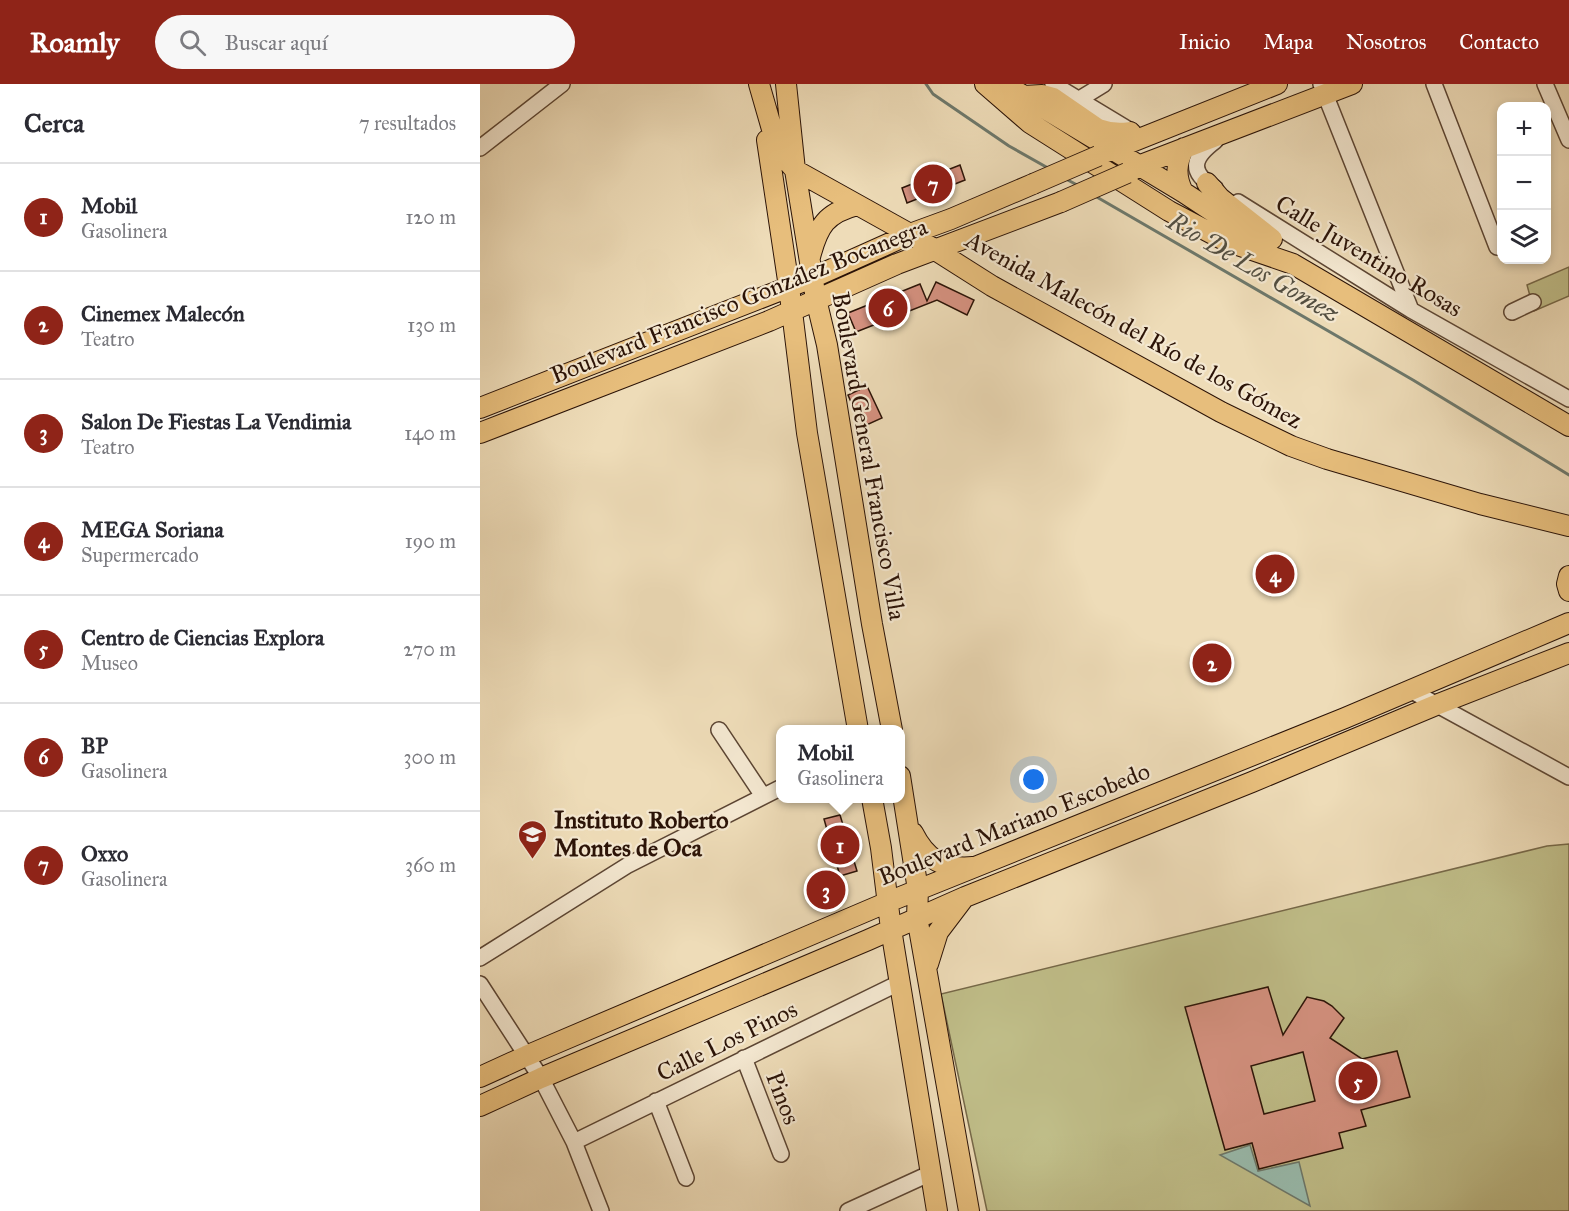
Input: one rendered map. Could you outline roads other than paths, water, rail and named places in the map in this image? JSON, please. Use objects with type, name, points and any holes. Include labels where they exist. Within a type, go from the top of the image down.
[{"type":"main road","points":[[759,84],[778,150],[795,170]]},
{"type":"main road","name":"Boulevard General Francisco Villa","points":[[759,84],[789,287],[807,433],[857,725]]},
{"type":"main road","name":"Boulevard General Francisco Villa","points":[[786,84],[795,170],[811,269],[827,345],[872,624],[891,725]]},
{"type":"main road","points":[[985,84],[1030,123],[1178,216],[1226,241],[1293,264]]},
{"type":"main road","points":[[1004,84],[1105,153],[1132,169],[1183,192],[1293,264],[1569,426]]},
{"type":"main road","name":"Boulevard Francisco González Bocanegra","points":[[480,408],[789,287],[811,269],[951,219],[1105,153],[1277,84]]},
{"type":"main road","name":"Boulevard Francisco González Bocanegra","points":[[480,433],[769,321],[935,249],[1060,202],[1132,169],[1324,89],[1352,84]]},
{"type":"main road","points":[[1022,96],[1048,96],[1098,129],[1114,134],[1130,132]]},
{"type":"main road","points":[[1183,192],[1177,179],[1177,170],[1184,148]]},
{"type":"main road","name":"Avenida Malecón del Río de los Gómez","points":[[795,170],[910,234],[992,286],[1257,431],[1327,459],[1480,504],[1569,526]]},
{"type":"main road","points":[[1207,183],[1220,198],[1269,235],[1293,264]]},
{"type":"main road","points":[[811,269],[816,236],[824,224],[837,211],[857,205]]},
{"type":"main road","points":[[769,321],[796,339]]},
{"type":"main road","points":[[1480,504],[1569,538]]},
{"type":"main road","points":[[1569,576],[1569,591]]},
{"type":"main road","name":"Boulevard Mariano Escobedo","points":[[480,1077],[888,902],[1345,718],[1569,622]]},
{"type":"main road","name":"Boulevard Mariano Escobedo","points":[[480,1106],[965,897],[1569,653]]},
{"type":"main road","points":[[1340,745],[1346,735],[1345,718]]},
{"type":"main road","points":[[873,803],[884,867],[891,929],[938,1211]]},
{"type":"main road","points":[[905,803],[918,890],[917,917],[969,1211]]},
{"type":"main road","points":[[908,822],[922,850],[934,860],[960,868],[979,867]]},
{"type":"main road","points":[[852,918],[868,898],[884,867]]},
{"type":"main road","points":[[927,967],[938,932],[965,897]]},
{"type":"street","points":[[480,148],[562,84]]},
{"type":"street","points":[[1053,84],[1130,132]]},
{"type":"street","points":[[1078,100],[1104,84]]},
{"type":"street","points":[[1434,84],[1497,247]]},
{"type":"street","points":[[1545,84],[1569,140]]},
{"type":"street","points":[[1324,89],[1411,310]]},
{"type":"street","name":"Boulevard Francisco González Bocanegra","points":[[1130,132],[1140,132],[1203,106],[1213,104],[1224,106]]},
{"type":"street","points":[[1207,183],[1197,167],[1197,159],[1202,151],[1227,131]]},
{"type":"street","name":"Calle Juventino Rosas","points":[[1207,183],[1411,310],[1569,399]]},
{"type":"street","points":[[1512,312],[1533,302]]},
{"type":"street","points":[[1410,690],[1569,777]]},
{"type":"street","points":[[719,730],[763,796]]},
{"type":"street","points":[[480,958],[628,865],[776,790]]},
{"type":"street","name":"Calle Los Pinos","points":[[574,1142],[901,982]]},
{"type":"street","points":[[480,984],[541,1078],[574,1142],[601,1211]]},
{"type":"street","name":"Pinos","points":[[744,1058],[781,1154]]},
{"type":"street","points":[[656,1101],[686,1178]]},
{"type":"street","points":[[848,1211],[930,1173]]},
{"type":"waterway","name":"Rio De Los Gomez","points":[[926,84],[933,94],[1009,146],[1048,168]]},
{"type":"waterway","name":"Rio De Los Gomez","points":[[1064,178],[1079,186]]},
{"type":"waterway","name":"Rio De Los Gomez","points":[[1095,196],[1413,380],[1569,475]]},
{"type":"place","name":"Oxxo","points":[[933,184]]},
{"type":"place","name":"BP","points":[[888,308]]},
{"type":"place","name":"MEGA Soriana","points":[[1275,574]]},
{"type":"place","name":"Cinemex Malecón","points":[[1212,663]]},
{"type":"place","name":"Mobil","points":[[840,845]]},
{"type":"place","name":"Instituto Roberto Montes de Oca","points":[[533,860]]},
{"type":"place","name":"Salon De Fiestas La Vendimia","points":[[826,890]]},
{"type":"place","name":"Centro de Ciencias Explora","points":[[1358,1081]]}]
